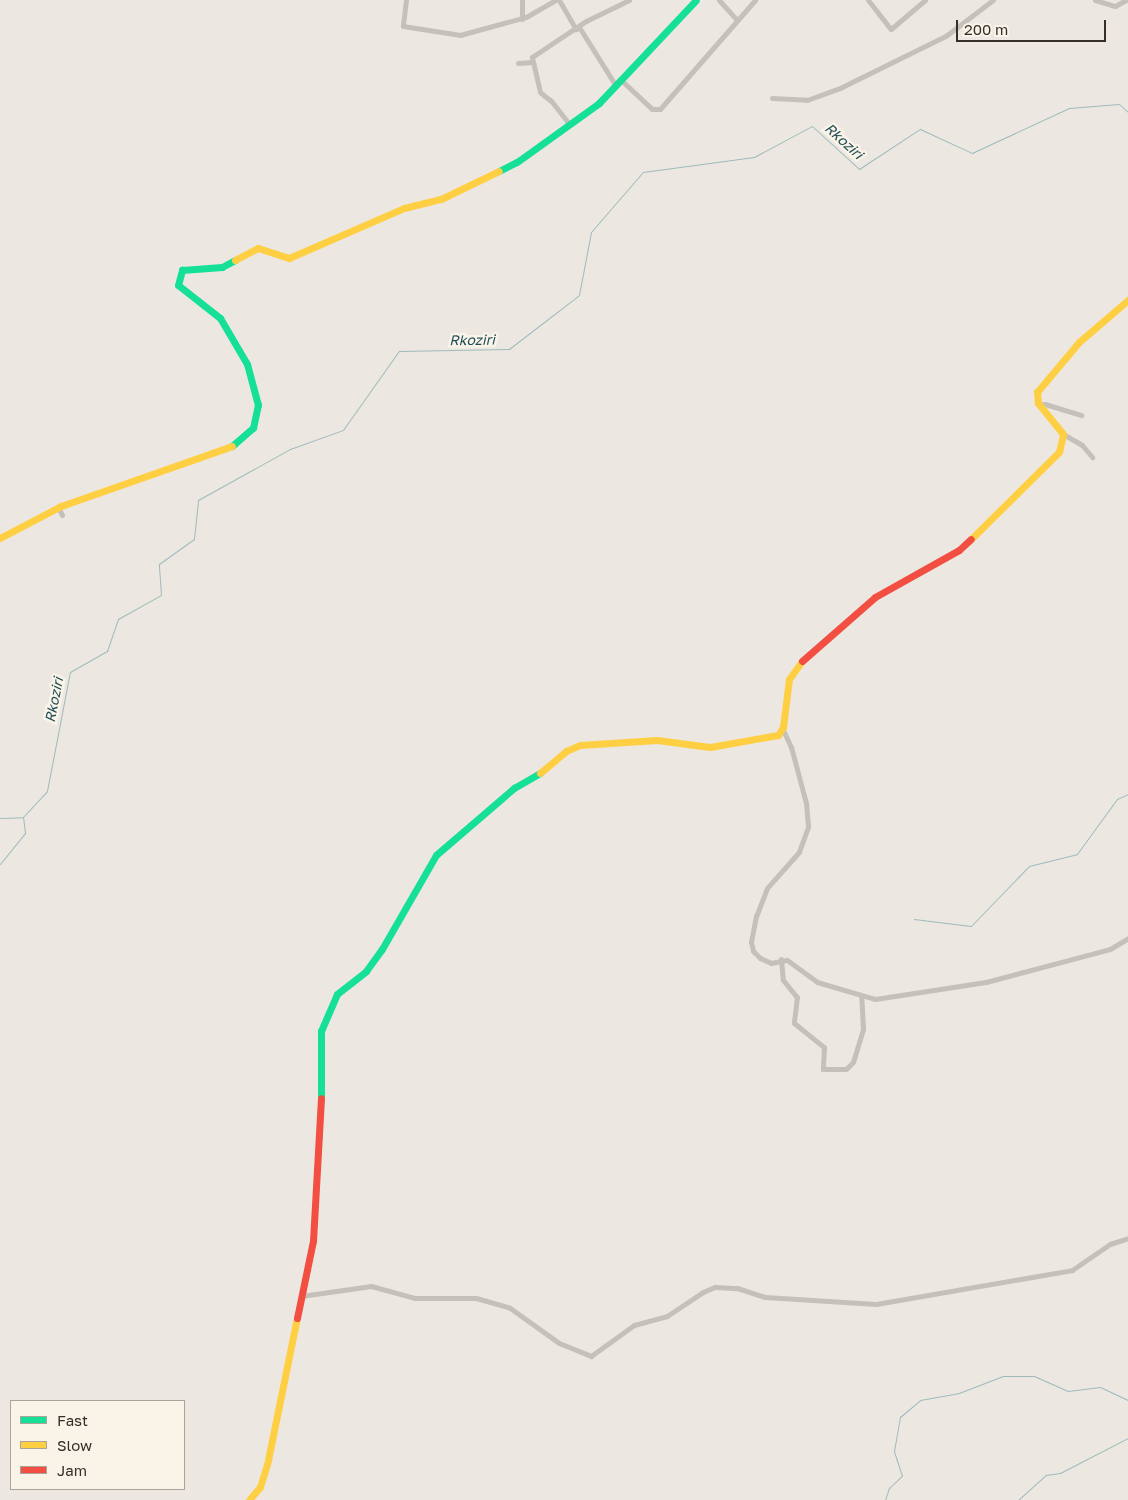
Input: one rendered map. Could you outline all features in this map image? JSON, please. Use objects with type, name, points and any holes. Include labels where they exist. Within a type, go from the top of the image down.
[{"type":"street","points":[[406,0],[402,21],[405,27],[460,34],[522,18],[555,0]]},
{"type":"street","points":[[522,0],[522,18]]},
{"type":"street","points":[[559,0],[616,86]]},
{"type":"street","points":[[570,125],[551,101],[540,92],[532,62],[536,52],[629,0]]},
{"type":"street","points":[[0,538],[58,507],[129,480],[222,451],[244,439],[253,428],[258,405],[247,364],[220,318],[178,285],[177,278],[182,270],[222,267],[258,248],[287,258],[295,256],[344,232],[408,207],[441,199],[517,162],[595,108],[696,0]]},
{"type":"street","points":[[719,0],[737,20]]},
{"type":"street","points":[[622,80],[652,109],[660,109],[755,0]]},
{"type":"street","points":[[868,0],[887,27],[892,29],[925,0]]},
{"type":"street","points":[[772,98],[807,100],[842,87],[947,35],[993,0]]},
{"type":"street","points":[[1095,0],[1115,6],[1126,0]]},
{"type":"street","points":[[518,63],[532,62]]},
{"type":"street","points":[[1092,457],[1082,445],[1063,434],[1039,405],[1037,394],[1041,385],[1079,342],[1128,300]]},
{"type":"street","points":[[1039,405],[1045,404],[1081,415]]},
{"type":"street","points":[[1063,434],[1062,447],[1040,473],[960,550],[875,597],[801,662],[789,679],[783,730],[794,758],[808,813],[808,827],[799,852],[764,895],[751,942],[753,951],[760,958],[771,963],[781,959],[791,962],[817,982],[860,996],[889,997],[986,982],[1110,949],[1128,938]]},
{"type":"street","points":[[58,507],[62,515]]},
{"type":"street","points":[[249,1500],[260,1487],[268,1460],[314,1233],[321,1122],[320,1031],[337,994],[366,971],[382,949],[436,855],[514,788],[541,773],[575,746],[657,740],[710,747],[778,735],[783,730]]},
{"type":"street","points":[[781,959],[783,980],[797,997],[794,1023],[824,1048],[823,1069],[846,1068],[853,1062],[863,1029],[860,996]]},
{"type":"street","points":[[301,1296],[371,1286],[414,1298],[476,1298],[493,1302],[521,1314],[559,1343],[591,1356],[634,1325],[667,1316],[703,1292],[716,1287],[730,1287],[772,1298],[876,1304],[1072,1270],[1110,1244],[1128,1238]]},
{"type":"waterway","name":"Rkoziri","points":[[0,818],[23,817],[47,791],[70,672],[107,651],[118,619],[161,595],[159,564],[194,539],[198,500],[290,449],[343,430],[399,351],[509,349],[579,295],[591,232],[643,172],[754,157],[812,126],[859,169],[920,129],[972,153],[1069,108],[1119,104],[1128,112]]},
{"type":"waterway","points":[[914,919],[971,926],[1029,866],[1077,854],[1117,799],[1128,794]]},
{"type":"waterway","points":[[0,864],[25,833],[23,817]]},
{"type":"waterway","points":[[885,1500],[889,1488],[902,1476],[894,1451],[900,1417],[920,1400],[959,1393],[1003,1376],[1034,1376],[1068,1391],[1100,1387],[1128,1400]]},
{"type":"waterway","points":[[1018,1500],[1046,1475],[1060,1473],[1128,1438]]},
{"type":"traffic: fast","points":[[499,171],[517,162],[599,103],[696,0]]},
{"type":"traffic: fast","points":[[232,446],[253,428],[258,405],[247,364],[220,318],[178,285],[182,270],[222,267],[235,260]]},
{"type":"traffic: fast","points":[[321,1098],[321,1031],[337,994],[366,971],[382,949],[436,855],[514,788],[540,773]]},
{"type":"traffic: slow","points":[[235,260],[258,248],[289,258],[404,208],[441,199],[499,171]]},
{"type":"traffic: slow","points":[[971,539],[1059,452],[1063,434],[1038,403],[1037,392],[1079,342],[1128,300]]},
{"type":"traffic: slow","points":[[0,538],[61,506],[232,446]]},
{"type":"traffic: slow","points":[[540,773],[566,751],[580,745],[657,740],[710,747],[778,735],[783,727],[789,679],[802,661]]},
{"type":"traffic: slow","points":[[249,1500],[260,1487],[268,1460],[297,1318]]},
{"type":"traffic: jam","points":[[802,661],[875,597],[959,550],[971,539]]},
{"type":"traffic: jam","points":[[297,1318],[313,1241],[321,1098]]}]
